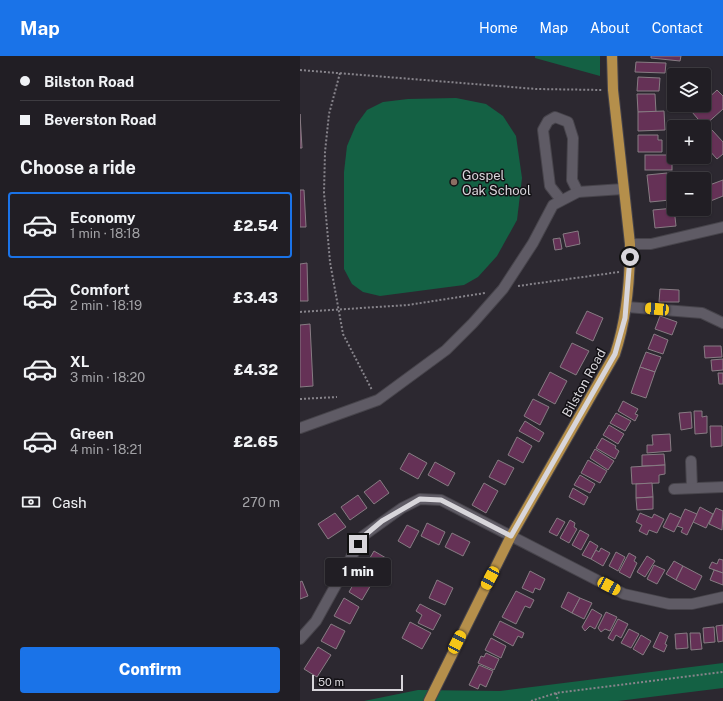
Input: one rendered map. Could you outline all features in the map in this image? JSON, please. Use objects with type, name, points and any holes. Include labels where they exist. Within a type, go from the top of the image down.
[{"type":"main road","name":"Bilston Road","points":[[429,701],[433,689],[511,536],[615,354],[623,330],[627,307],[630,270],[630,244],[613,90],[612,56]]},
{"type":"street","points":[[561,200],[550,186],[543,130],[548,120],[554,117],[568,122],[573,138],[572,180],[578,192]]},
{"type":"street","points":[[300,428],[378,400],[446,350],[473,323],[503,289],[533,243],[553,205],[578,192],[623,189]]},
{"type":"street","points":[[630,244],[651,244],[723,227]]},
{"type":"street","points":[[627,307],[702,313],[723,323]]},
{"type":"street","points":[[691,462],[692,488]]},
{"type":"street","points":[[674,489],[723,487]]},
{"type":"street","points":[[301,637],[316,621],[364,536],[402,508],[420,499],[441,500],[624,594],[669,604],[692,604],[723,597]]},
{"type":"path","points":[[300,70],[536,89],[613,90]]},
{"type":"path","points":[[340,73],[329,114],[325,152],[324,193],[330,262],[343,334],[365,380],[378,400]]},
{"type":"path","points":[[300,312],[408,305],[480,295],[540,282],[630,270]]},
{"type":"path","points":[[300,399],[337,397]]},
{"type":"path","points":[[531,701],[556,693],[723,672]]},
{"type":"path","points":[[556,693],[558,701]]},
{"type":"green space","points":[[535,56],[600,56],[600,76],[535,58]]},
{"type":"green space","points":[[456,98],[486,104],[503,116],[516,136],[522,178],[517,220],[497,256],[478,277],[464,285],[380,296],[363,292],[352,284],[344,269],[344,172],[347,146],[356,125],[367,110],[383,102],[408,99]]},
{"type":"green space","points":[[723,663],[723,688],[618,701],[364,701],[418,690],[500,691]]},
{"type":"building","points":[[651,56],[681,56],[680,61],[651,58]]},
{"type":"building","points":[[636,62],[666,63],[665,73],[635,72]]},
{"type":"building","points":[[638,77],[660,78],[659,91],[637,91]]},
{"type":"building","points":[[717,90],[723,96],[723,109],[711,120],[699,120],[692,112],[711,112],[711,96]]},
{"type":"building","points":[[637,94],[655,94],[656,112],[638,112]]},
{"type":"building","points":[[664,111],[665,130],[638,131],[638,112]]},
{"type":"building","points":[[300,114],[302,148],[300,148]]},
{"type":"building","points":[[712,130],[723,142],[723,154],[717,159],[711,152]]},
{"type":"building","points":[[638,135],[658,135],[658,140],[662,140],[662,152],[638,152]]},
{"type":"building","points":[[645,155],[667,155],[667,164],[672,164],[672,170],[645,170]]},
{"type":"building","points":[[667,173],[667,200],[650,202],[647,175]]},
{"type":"building","points":[[723,180],[723,196],[711,201],[711,184]]},
{"type":"building","points":[[300,190],[304,190],[306,227],[300,227]]},
{"type":"building","points":[[667,209],[667,216],[675,216],[676,226],[655,228],[653,210]]},
{"type":"building","points":[[578,231],[580,244],[566,247],[563,234]]},
{"type":"building","points":[[560,238],[562,249],[555,250],[553,239]]},
{"type":"building","points":[[307,263],[308,301],[300,301],[300,264]]},
{"type":"building","points":[[660,289],[679,290],[679,302],[659,302]]},
{"type":"building","points":[[587,311],[603,318],[593,341],[576,333]]},
{"type":"building","points":[[660,316],[677,322],[672,335],[655,329]]},
{"type":"building","points":[[310,324],[313,386],[300,387],[300,325]]},
{"type":"building","points":[[654,334],[668,340],[663,354],[648,349]]},
{"type":"building","points":[[572,343],[589,351],[576,375],[560,367]]},
{"type":"building","points":[[704,346],[721,346],[722,357],[705,358]]},
{"type":"building","points":[[646,352],[661,357],[655,372],[640,367]]},
{"type":"building","points":[[723,359],[723,370],[712,371],[711,360]]},
{"type":"building","points":[[640,367],[655,372],[646,398],[631,393]]},
{"type":"building","points":[[550,372],[567,381],[555,404],[538,395]]},
{"type":"building","points":[[718,373],[723,373],[723,384],[719,384]]},
{"type":"building","points":[[533,399],[549,407],[540,425],[524,416]]},
{"type":"building","points":[[623,401],[638,409],[635,414],[638,415],[635,421],[618,411]]},
{"type":"building","points":[[694,411],[702,411],[702,417],[707,416],[707,433],[695,434]]},
{"type":"building","points":[[691,412],[692,428],[681,430],[679,413]]},
{"type":"building","points":[[616,413],[631,421],[625,431],[610,423]]},
{"type":"building","points":[[525,421],[544,433],[539,442],[519,431]]},
{"type":"building","points":[[609,425],[624,434],[618,444],[603,435]]},
{"type":"building","points":[[710,426],[722,426],[722,446],[711,447]]},
{"type":"building","points":[[670,434],[671,451],[647,453],[647,445],[653,445],[652,435]]},
{"type":"building","points":[[517,437],[532,446],[523,463],[508,455]]},
{"type":"building","points":[[602,438],[616,446],[615,448],[619,451],[615,459],[596,448]]},
{"type":"building","points":[[595,449],[614,461],[608,470],[590,458]]},
{"type":"building","points":[[409,453],[427,463],[418,479],[400,469]]},
{"type":"building","points":[[664,454],[665,465],[642,466],[642,455]]},
{"type":"building","points":[[498,460],[514,468],[505,485],[489,477]]},
{"type":"building","points":[[588,460],[607,471],[600,483],[581,473]]},
{"type":"building","points":[[435,462],[455,473],[448,486],[428,475]]},
{"type":"building","points":[[665,465],[665,474],[659,475],[659,483],[632,484],[631,467]]},
{"type":"building","points":[[580,475],[595,484],[590,493],[574,485]]},
{"type":"building","points":[[380,480],[389,493],[374,504],[364,492]]},
{"type":"building","points":[[484,483],[498,491],[486,513],[472,505]]},
{"type":"building","points":[[652,483],[653,497],[636,498],[636,484]]},
{"type":"building","points":[[573,488],[588,497],[584,505],[569,497]]},
{"type":"building","points":[[358,495],[367,508],[350,520],[341,507]]},
{"type":"building","points":[[653,497],[653,509],[637,510],[636,498]]},
{"type":"building","points":[[700,507],[713,514],[706,528],[693,522]]},
{"type":"building","points":[[716,508],[723,511],[722,530],[709,524]]},
{"type":"building","points":[[685,509],[697,514],[687,535],[681,532],[683,528],[677,526]]},
{"type":"building","points":[[335,513],[346,527],[328,539],[318,524]]},
{"type":"building","points":[[640,513],[652,518],[654,514],[664,519],[657,533],[649,530],[647,535],[639,531],[642,525],[636,522]]},
{"type":"building","points":[[670,513],[681,518],[674,532],[663,527]]},
{"type":"building","points":[[557,518],[565,522],[557,536],[549,532]]},
{"type":"building","points":[[570,520],[575,523],[574,527],[577,529],[569,543],[560,538]]},
{"type":"building","points":[[427,523],[445,532],[439,545],[421,536]]},
{"type":"building","points":[[407,525],[419,531],[410,548],[398,541]]},
{"type":"building","points":[[580,530],[589,535],[581,550],[572,545]]},
{"type":"building","points":[[452,533],[470,542],[463,556],[445,547]]},
{"type":"building","points":[[590,541],[598,546],[591,559],[582,555]]},
{"type":"building","points":[[601,548],[610,553],[603,566],[591,559],[596,550],[599,552]]},
{"type":"building","points":[[374,551],[386,558],[376,575],[364,568]]},
{"type":"building","points":[[616,552],[625,557],[618,571],[609,566]]},
{"type":"building","points":[[629,553],[636,557],[634,561],[637,563],[630,578],[619,572]]},
{"type":"building","points":[[647,556],[655,561],[645,577],[637,572]]},
{"type":"building","points":[[719,559],[723,560],[723,573],[709,568],[712,562],[717,564]]},
{"type":"building","points":[[674,561],[683,566],[676,580],[666,574]]},
{"type":"building","points":[[654,565],[665,570],[657,584],[647,579]]},
{"type":"building","points":[[683,566],[702,576],[695,590],[676,580]]},
{"type":"building","points":[[714,570],[723,573],[723,585],[710,580]]},
{"type":"building","points":[[530,571],[545,579],[540,590],[535,588],[533,593],[522,588]]},
{"type":"building","points":[[358,576],[372,583],[362,600],[349,592]]},
{"type":"building","points":[[437,580],[453,588],[445,605],[429,598]]},
{"type":"building","points":[[302,581],[308,596],[300,599],[300,582]]},
{"type":"building","points":[[516,591],[534,600],[530,608],[525,606],[516,624],[502,617]]},
{"type":"building","points":[[568,592],[580,598],[572,613],[561,607]]},
{"type":"building","points":[[344,598],[359,607],[350,624],[334,616]]},
{"type":"building","points":[[580,598],[592,603],[584,619],[572,613]]},
{"type":"building","points":[[420,604],[441,615],[433,630],[418,623],[422,615],[416,611]]},
{"type":"building","points":[[592,609],[602,615],[595,629],[590,626],[585,631],[582,627]]},
{"type":"building","points":[[606,612],[617,617],[610,631],[605,629],[601,632],[598,628]]},
{"type":"building","points":[[618,619],[628,624],[621,638],[616,635],[613,641],[608,638]]},
{"type":"building","points":[[500,621],[524,633],[522,638],[518,636],[513,646],[493,635]]},
{"type":"building","points":[[410,622],[431,633],[422,649],[402,638]]},
{"type":"building","points":[[331,624],[345,631],[336,649],[321,641]]},
{"type":"building","points":[[723,625],[723,641],[718,642],[716,626]]},
{"type":"building","points":[[714,627],[715,642],[704,643],[703,628]]},
{"type":"building","points":[[629,629],[639,634],[631,648],[621,643]]},
{"type":"building","points":[[660,632],[668,636],[665,644],[667,645],[664,652],[653,647]]},
{"type":"building","points":[[687,633],[688,648],[676,649],[675,634]]},
{"type":"building","points":[[690,633],[700,633],[702,649],[691,650]]},
{"type":"building","points":[[641,635],[651,641],[643,655],[633,649]]},
{"type":"building","points":[[491,638],[506,646],[501,658],[485,650]]},
{"type":"building","points":[[318,647],[331,655],[317,677],[304,669]]},
{"type":"building","points":[[486,653],[499,659],[494,670],[478,663],[481,656],[484,657]]},
{"type":"building","points":[[479,665],[493,671],[486,687],[480,684],[478,689],[469,685]]},
{"type":"place","name":"Gospel Oak School","points":[[454,182]]},
{"type":"route","points":[[358,544],[364,536],[382,521],[402,508],[420,499],[431,498],[441,500],[511,536],[615,354],[623,330],[627,307],[630,257]]}]
